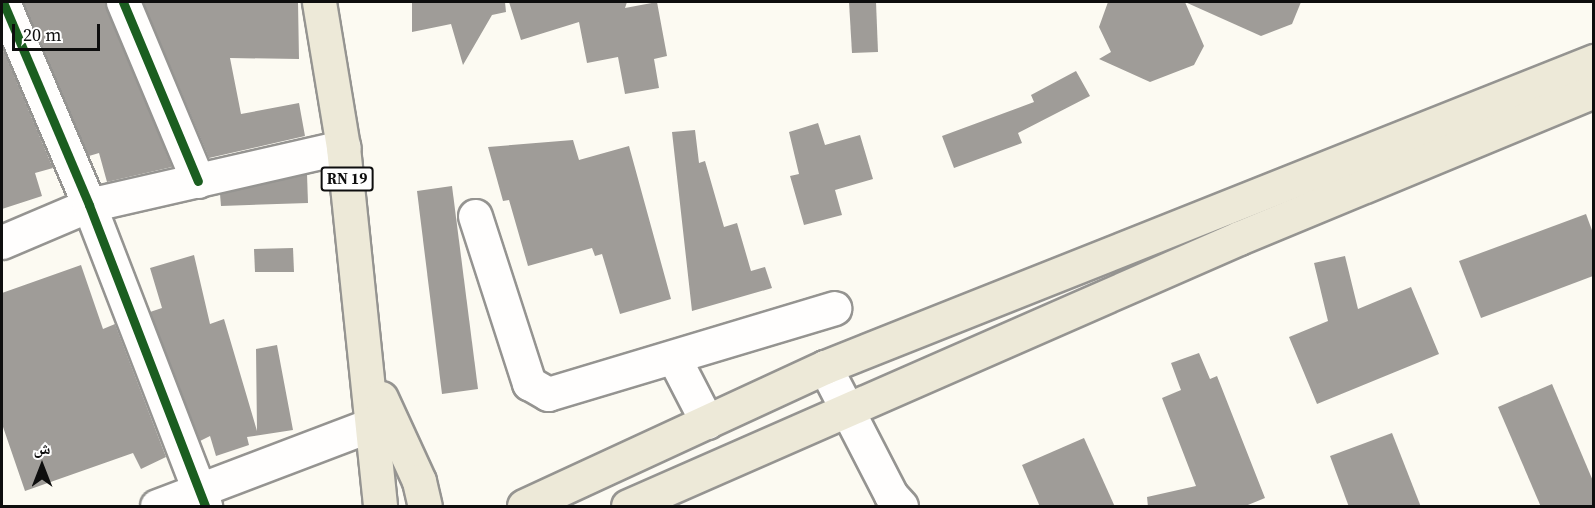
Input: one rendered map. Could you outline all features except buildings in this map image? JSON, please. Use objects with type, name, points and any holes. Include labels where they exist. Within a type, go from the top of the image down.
[{"type":"main road","name":"RN 19","points":[[319,2],[344,147],[380,507]]},
{"type":"main road","points":[[524,507],[825,367],[1593,61]]},
{"type":"main road","points":[[628,507],[1239,238],[1593,91]]},
{"type":"main road","name":"RN 19","points":[[365,357],[398,442],[419,481],[425,507]]},
{"type":"street","points":[[3,2],[90,205],[201,499]]},
{"type":"street","points":[[123,2],[198,181]]},
{"type":"street","points":[[2,242],[90,205],[344,147]]},
{"type":"street","points":[[475,216],[529,382],[548,394],[674,358],[834,308]]},
{"type":"street","points":[[674,358],[707,422]]},
{"type":"street","points":[[825,367],[891,495],[901,507]]},
{"type":"street","points":[[157,507],[201,499],[373,424]]},
{"type":"cycle path","points":[[3,2],[89,205],[205,506]]},
{"type":"cycle path","points":[[123,2],[198,181]]}]
